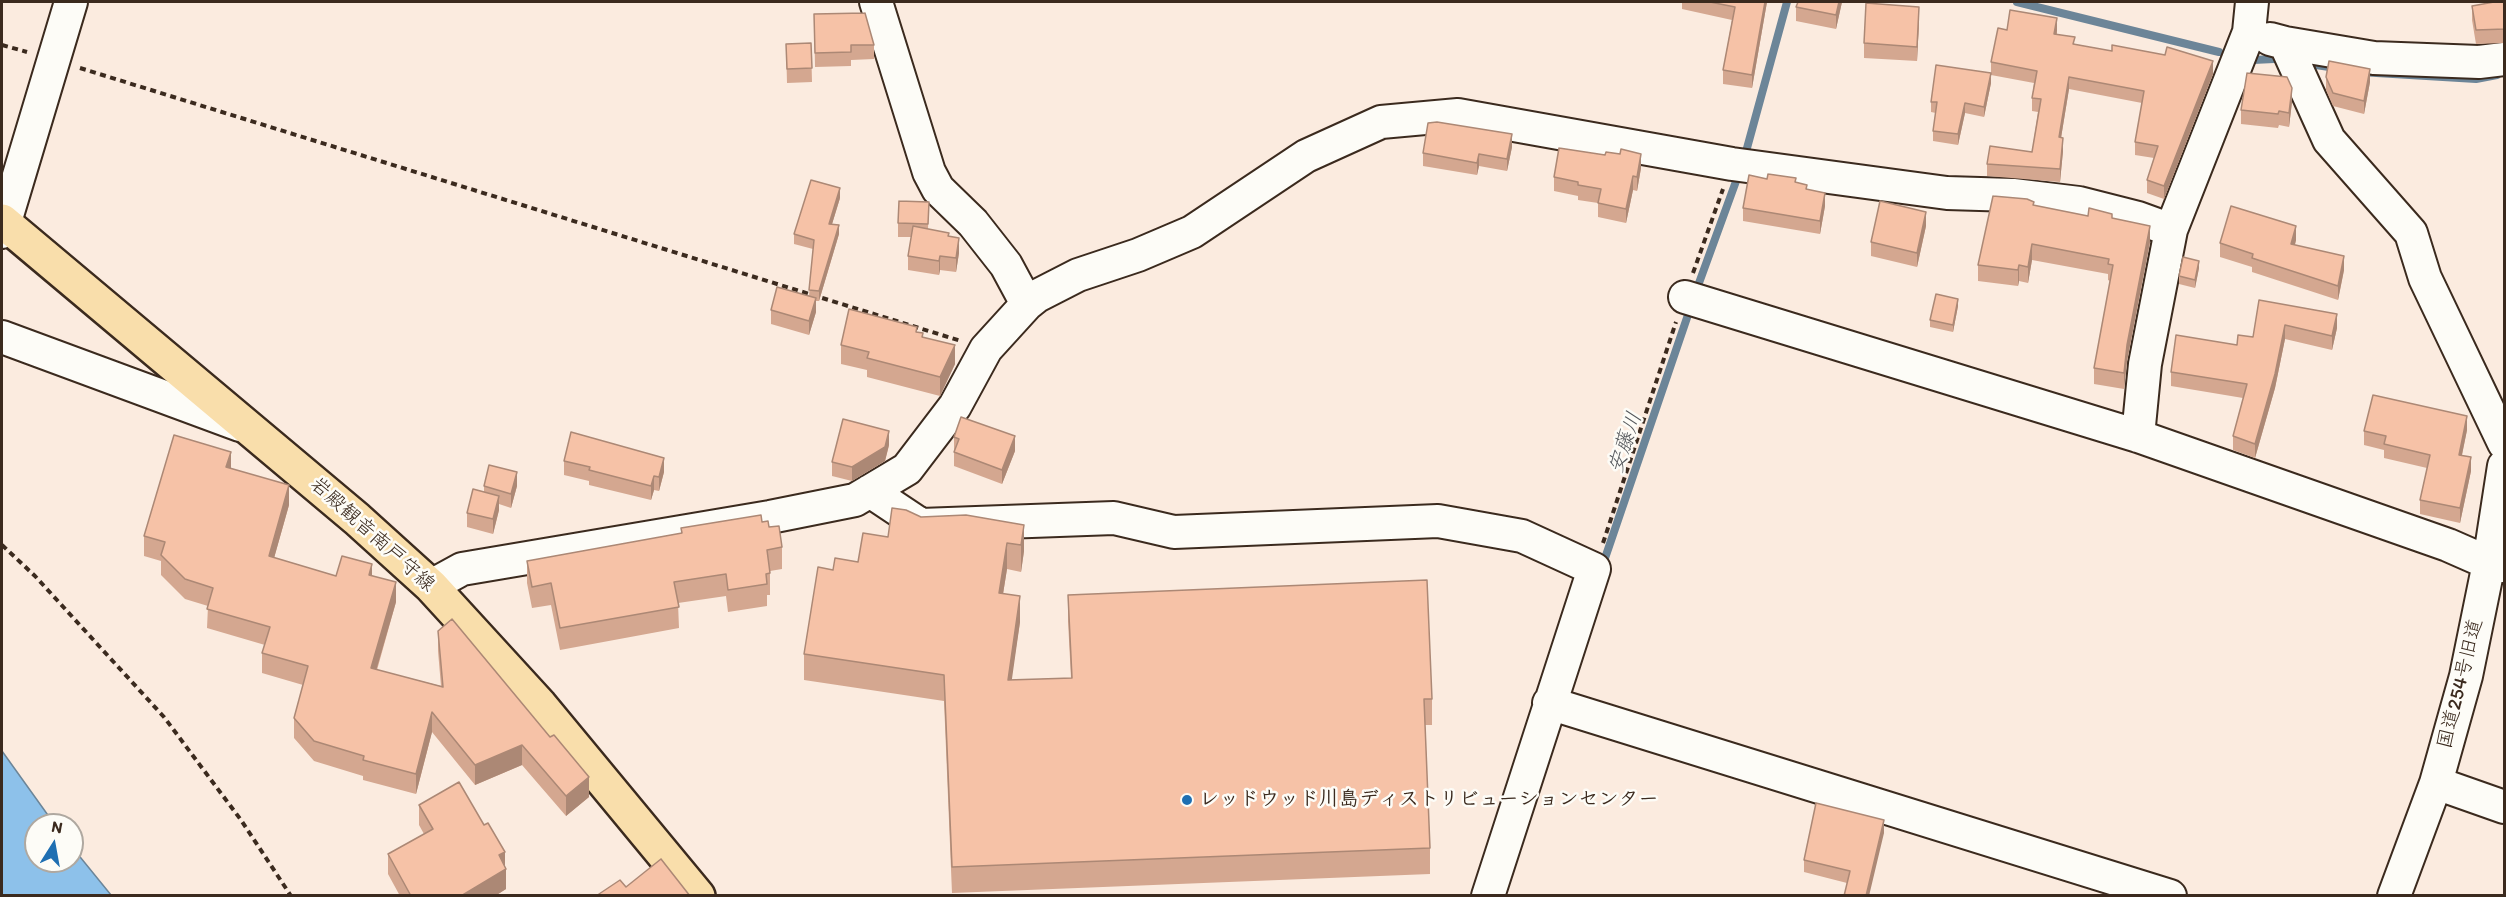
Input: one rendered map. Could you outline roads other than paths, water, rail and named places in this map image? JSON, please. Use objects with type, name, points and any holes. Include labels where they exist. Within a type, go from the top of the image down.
[{"type":"main road","name":"岩殿観音南戸守線","points":[[2,225],[357,519],[431,586],[540,705],[698,896]]},
{"type":"street","points":[[2,225],[71,2]]},
{"type":"street","points":[[876,2],[929,172],[938,189],[973,223],[1006,265],[1027,304]]},
{"type":"street","points":[[2138,436],[2145,363],[2171,230],[2249,32],[2252,2]]},
{"type":"street","points":[[2249,32],[2285,44],[2374,58],[2479,62],[2505,59]]},
{"type":"street","points":[[2285,44],[2329,140],[2411,233],[2425,279],[2505,443]]},
{"type":"street","points":[[431,586],[462,569],[781,515],[855,500],[907,468],[955,406],[986,349],[1027,304],[1061,282],[1164,245],[1192,232],[1306,156],[1381,123],[1458,115],[1732,164],[1947,193],[2013,195],[2079,203],[2138,218],[2171,230]]},
{"type":"street","points":[[1685,297],[2138,436],[2448,545],[2497,565]]},
{"type":"street","points":[[2,338],[188,404],[249,429]]},
{"type":"street","name":"国道254号旧道","points":[[2394,896],[2436,783],[2497,565],[2505,466]]},
{"type":"street","points":[[870,491],[921,525],[1114,518],[1174,532],[1438,521],[1522,536],[1594,569],[1488,896]]},
{"type":"street","points":[[1550,703],[2170,896]]},
{"type":"street","points":[[2436,783],[2505,807]]},
{"type":"water","points":[[2,751],[46,813],[24,813],[24,873],[84,873],[84,862],[111,895],[2,895]]},
{"type":"waterway","name":"安藤川","points":[[1744,159],[1787,2]]},
{"type":"waterway","points":[[2017,2],[2219,52]]},
{"type":"waterway","points":[[2253,60],[2274,59]]},
{"type":"waterway","points":[[2309,64],[2336,68]]},
{"type":"waterway","points":[[2360,72],[2476,79],[2497,75]]},
{"type":"waterway","name":"安藤川","points":[[1695,294],[1739,173]]},
{"type":"waterway","name":"安藤川","points":[[1602,567],[1691,306]]},
{"type":"place","name":"レッドウッド川島ディストリビューションセンター","points":[[1187,800]]}]
